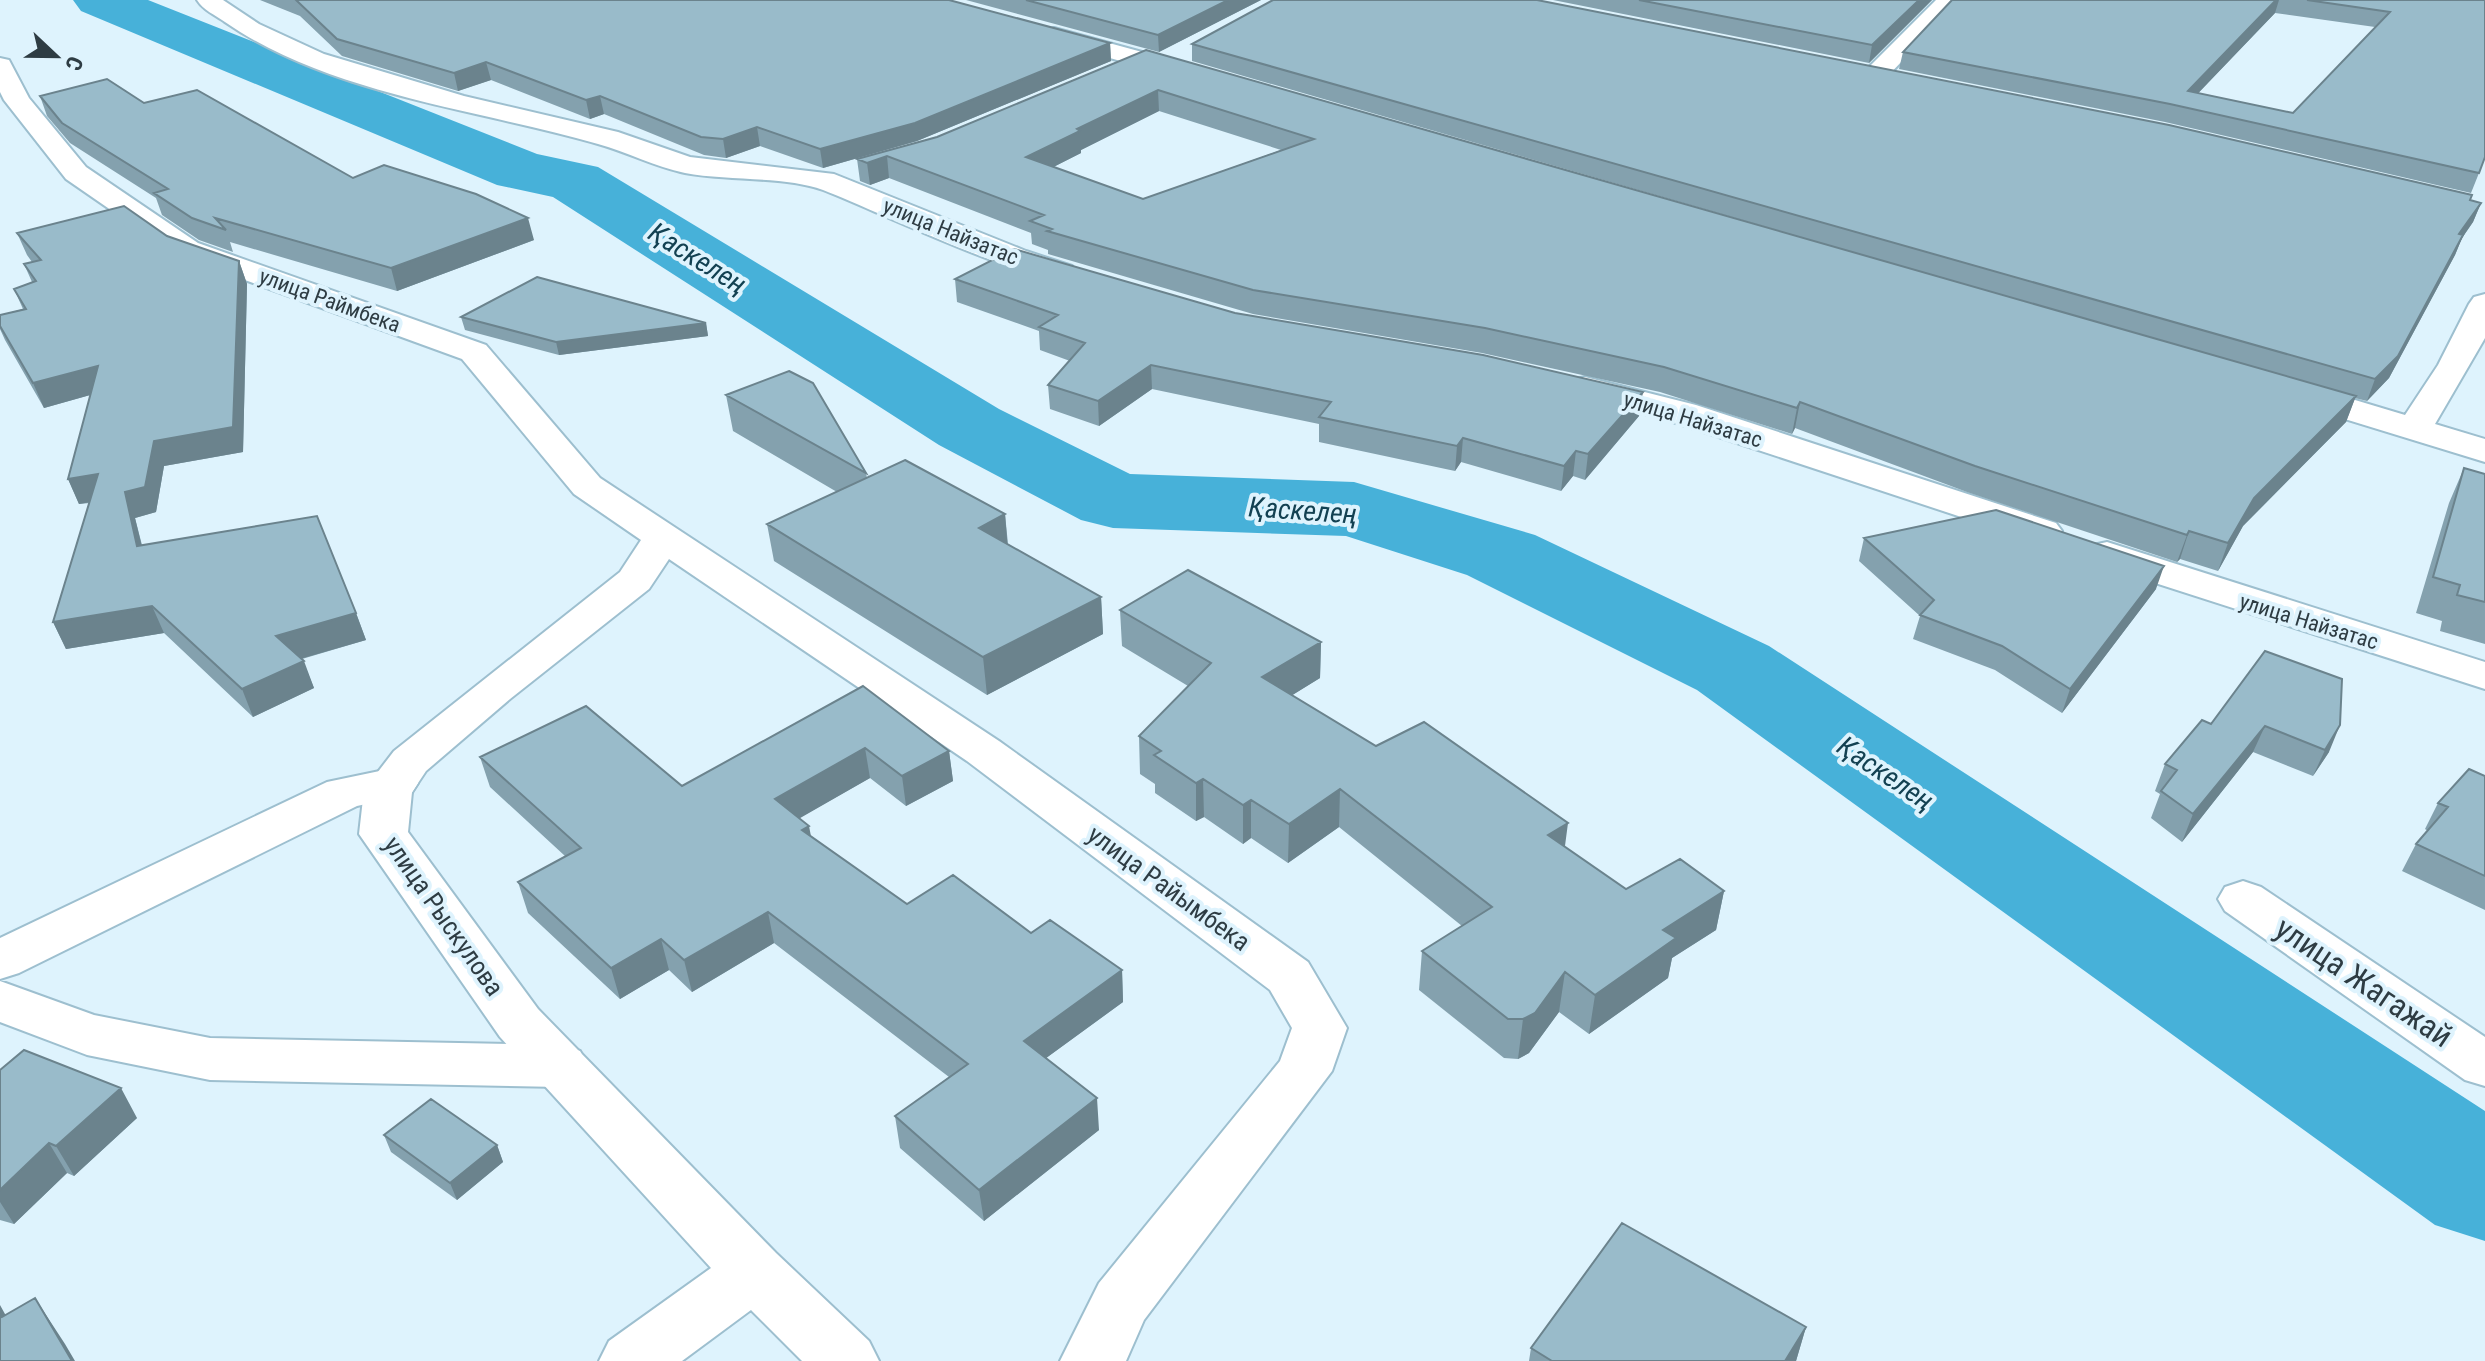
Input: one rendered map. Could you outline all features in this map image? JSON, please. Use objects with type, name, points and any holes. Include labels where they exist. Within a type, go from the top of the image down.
[{"type":"street","name":"улица Найзатас","points":[[208,0],[251,29],[315,59],[416,90],[608,138],[686,165],[824,180],[1015,258],[1091,282]]},
{"type":"street","points":[[1875,75],[1949,0]]},
{"type":"street","points":[[1034,30],[1221,80]]},
{"type":"street","points":[[1098,78],[1193,48]]},
{"type":"street","name":"улица Раймбека","points":[[0,65],[17,100],[76,173],[187,249],[474,352],[587,486],[662,538]]},
{"type":"street","points":[[1844,69],[1905,81]]},
{"type":"street","points":[[824,180],[875,168]]},
{"type":"street","points":[[2413,430],[2455,365],[2485,304]]},
{"type":"street","name":"улица Найзатас","points":[[1559,381],[1683,413],[2194,585],[2485,676]]},
{"type":"street","points":[[2265,383],[2485,451]]},
{"type":"street","name":"улица Рыскулова","points":[[662,538],[635,580],[494,690],[410,761],[388,790],[383,834],[519,1023],[754,1272],[846,1361]]},
{"type":"street","name":"улица Райымбека","points":[[662,538],[983,751],[1289,976],[1320,1028],[1304,1071],[1121,1302],[1093,1361]]},
{"type":"street","points":[[0,960],[344,793],[394,783]]},
{"type":"street","name":"улица Жагажай","points":[[2243,899],[2485,1065]]},
{"type":"street","points":[[0,1001],[87,1034],[210,1059],[560,1066]]},
{"type":"street","points":[[632,1361],[754,1272]]},
{"type":"building","points":[[296,0],[949,0],[1110,43],[915,123],[820,149],[757,127],[723,139],[701,137],[600,96],[586,100],[486,62],[454,73],[337,39]]},
{"type":"building","points":[[1026,0],[1228,0],[1158,35]]},
{"type":"building","points":[[1273,0],[1537,0],[2169,125],[2472,195],[2470,200],[2481,203],[2459,234],[2463,235],[2398,356],[2375,379],[1192,44]]},
{"type":"building","points":[[1639,0],[1919,0],[1872,45]]},
{"type":"building","points":[[1952,0],[2276,0],[2188,91],[2293,113],[2390,12],[2307,0],[2485,0],[2485,157],[2479,173],[2170,104],[1903,52]]},
{"type":"building","points":[[1146,50],[2356,396],[2254,498],[2228,543],[2189,531],[2187,535],[1975,466],[1800,402],[1797,408],[1664,367],[1485,328],[1253,290],[1047,231],[1052,229],[1030,221],[1044,215],[887,156],[867,163],[857,159],[937,137]],"holes":[[[1158,90],[1314,139],[1143,199],[1026,157]]]},
{"type":"building","points":[[107,79],[144,103],[197,90],[353,178],[384,165],[476,194],[528,218],[391,268],[215,218],[226,230],[192,218],[154,193],[168,189],[62,123],[40,96]]},
{"type":"building","points":[[124,206],[167,236],[239,261],[233,427],[154,441],[145,487],[125,492],[137,546],[317,516],[356,613],[276,636],[304,661],[242,689],[152,606],[53,622],[98,474],[68,479],[98,366],[33,383],[0,326],[0,315],[26,309],[14,289],[36,281],[24,264],[41,260],[17,233]]},
{"type":"building","points":[[1014,249],[1235,313],[1483,355],[1643,392],[1588,454],[1576,451],[1564,466],[1463,438],[1457,446],[1319,417],[1331,402],[1151,365],[1098,401],[1048,385],[1085,343],[1039,327],[1058,315],[955,279]]},
{"type":"building","points":[[537,277],[706,323],[556,342],[461,317]]},
{"type":"building","points":[[789,371],[813,383],[866,473],[726,395]]},
{"type":"building","points":[[905,460],[1005,514],[979,528],[1101,597],[983,657],[767,524]]},
{"type":"building","points":[[2464,468],[2485,474],[2485,602],[2457,595],[2460,585],[2433,577]]},
{"type":"building","points":[[1996,510],[2164,566],[2070,689],[2002,646],[1920,615],[1934,600],[1864,538]]},
{"type":"building","points":[[1188,570],[1321,642],[1262,677],[1376,746],[1424,722],[1568,823],[1548,835],[1626,889],[1680,859],[1724,891],[1663,930],[1676,938],[1595,995],[1565,972],[1535,1013],[1523,1019],[1508,1019],[1422,951],[1492,907],[1340,789],[1289,824],[1251,800],[1243,805],[1203,779],[1196,783],[1154,755],[1161,751],[1139,736],[1211,663],[1120,610]]},
{"type":"building","points":[[2265,651],[2342,679],[2340,725],[2325,750],[2265,726],[2193,814],[2161,791],[2177,770],[2165,764],[2202,720],[2211,724]]},
{"type":"building","points":[[863,686],[949,751],[902,776],[865,748],[775,799],[809,826],[802,830],[907,904],[953,875],[1031,933],[1050,920],[1122,970],[1024,1041],[1097,1098],[979,1190],[895,1116],[968,1064],[768,912],[684,960],[661,939],[611,968],[518,882],[581,848],[480,757],[586,706],[682,786]]},
{"type":"building","points":[[2469,769],[2485,776],[2485,876],[2416,844],[2448,807],[2438,803]]},
{"type":"building","points":[[24,1050],[121,1088],[56,1146],[49,1143],[0,1190],[0,1070]]},
{"type":"building","points":[[431,1099],[497,1145],[450,1183],[384,1135]]},
{"type":"building","points":[[1622,1223],[1806,1327],[1785,1361],[1552,1361],[1531,1348]]},
{"type":"building","points":[[35,1298],[72,1361],[0,1361],[0,1314],[2,1317]]},
{"type":"waterway","name":"Қаскелең","points":[[100,0],[521,171],[574,181],[969,427],[1113,501],[1354,509],[1501,555],[1733,668],[2485,1184]]}]
